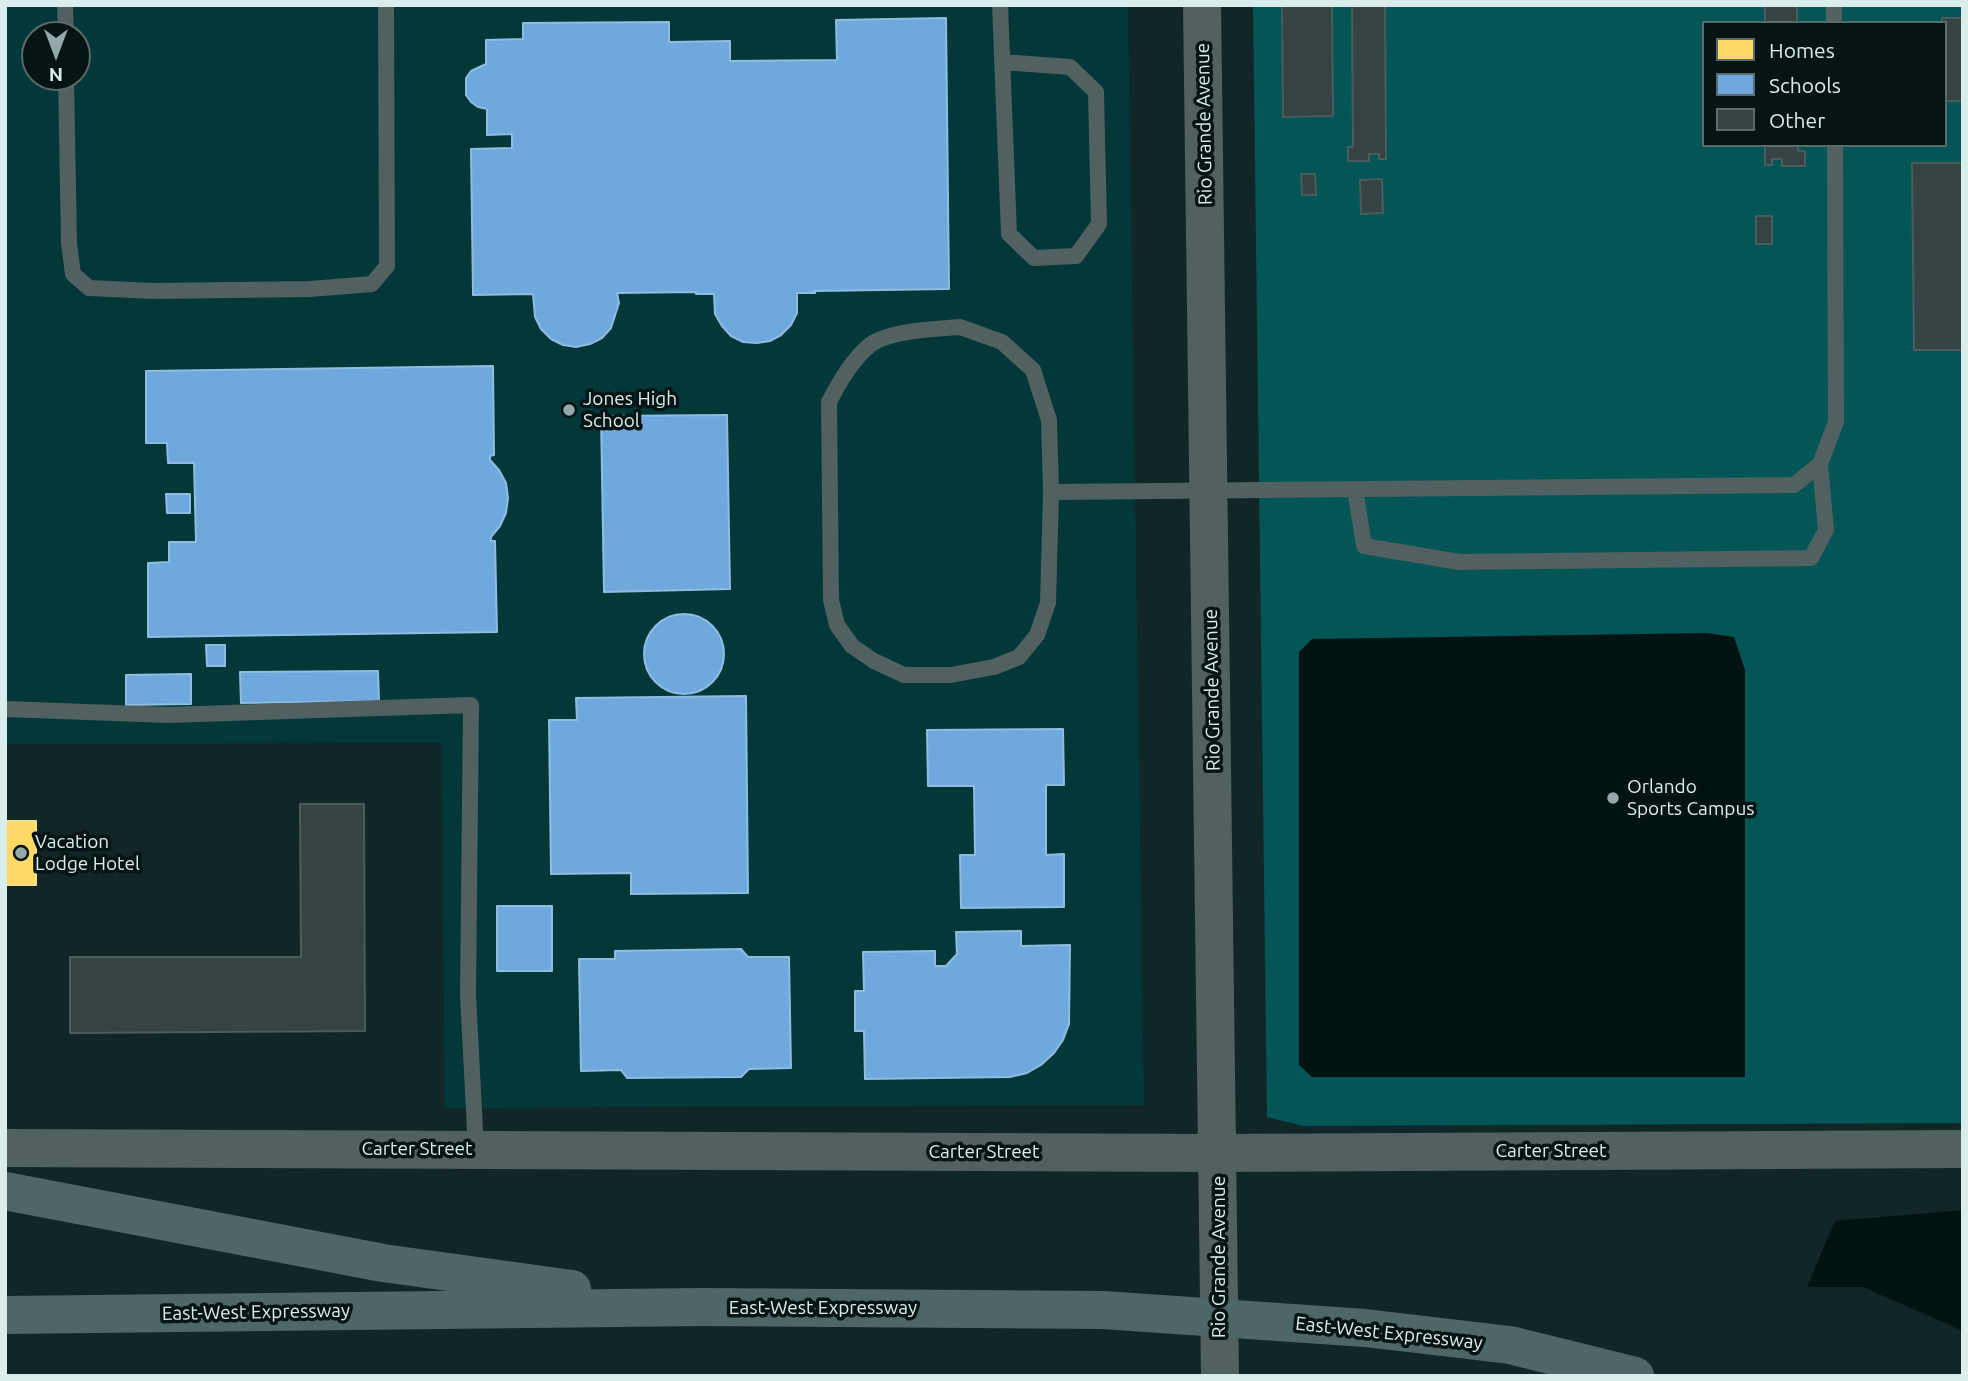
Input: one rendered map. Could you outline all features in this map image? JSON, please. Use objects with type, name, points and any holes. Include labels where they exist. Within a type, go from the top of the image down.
[{"type":"highway","points":[[5,1191],[383,1263],[703,1307]]},
{"type":"highway","name":"East-West Expressway","points":[[5,1315],[703,1307],[1103,1310],[1365,1328],[1510,1345],[1635,1376]]},
{"type":"street","name":"Rio Grande Avenue","points":[[1202,5],[1220,1376]]},
{"type":"street","name":"Carter Street","points":[[5,1148],[1219,1153],[1963,1149]]},
{"type":"lane","points":[[66,91],[69,243],[73,274],[89,288],[154,291],[258,290],[372,285],[387,266],[386,5]]},
{"type":"lane","points":[[1000,5],[1002,62],[1009,234],[1034,258],[1076,256],[1099,224],[1096,92],[1070,67],[1002,62]]},
{"type":"lane","points":[[1355,489],[1364,546],[1459,562],[1811,558],[1826,530],[1820,464],[1836,422],[1835,147]]},
{"type":"lane","points":[[960,327],[1002,342],[1033,370],[1049,419],[1051,492],[1048,603],[1037,635],[1019,657],[993,667],[951,675],[904,675],[874,661],[852,646],[837,625],[831,600],[830,402],[844,373],[872,343],[909,331],[960,327]]},
{"type":"lane","points":[[1051,492],[1794,485],[1820,464]]},
{"type":"lane","points":[[5,709],[168,715],[471,705],[468,995],[476,1150]]},
{"type":"shaded area","name":"Jones High School","points":[[5,5],[1128,5],[1144,1105],[445,1108],[441,743],[5,744]]},
{"type":"shaded area","name":"Orlando Sports Campus","points":[[1253,5],[1963,5],[1963,1123],[1303,1126],[1267,1117]]},
{"type":"shaded area","points":[[1707,633],[1734,637],[1745,670],[1745,1077],[1312,1077],[1299,1065],[1299,652],[1312,639]]},
{"type":"shaded area","points":[[1963,1210],[1963,1331],[1863,1287],[1807,1287],[1835,1221]]},
{"type":"building: Homes","name":"Vacation Lodge Hotel","points":[[5,821],[36,821],[36,885],[5,885]]},
{"type":"building: Schools","points":[[946,18],[949,289],[797,293],[797,313],[791,325],[770,341],[757,343],[743,342],[731,336],[722,326],[715,314],[714,294],[617,293],[619,303],[611,328],[602,338],[576,347],[551,339],[541,329],[535,317],[533,294],[473,295],[471,149],[512,148],[512,134],[487,135],[487,109],[478,107],[466,95],[466,78],[471,71],[486,64],[486,40],[523,39],[523,23],[669,22],[669,42],[730,41],[730,61],[837,60],[836,20]]},
{"type":"building: Schools","points":[[493,366],[494,455],[490,456],[490,460],[506,483],[508,498],[506,513],[491,537],[491,541],[495,541],[497,632],[148,637],[148,563],[169,562],[169,542],[196,542],[194,463],[168,463],[167,443],[146,443],[146,371]]},
{"type":"building: Schools","points":[[727,415],[730,589],[604,592],[601,416]]},
{"type":"building: Schools","points":[[166,494],[190,494],[190,513],[167,513]]},
{"type":"building: Schools","points":[[684,614],[699,617],[712,626],[721,639],[724,654],[721,669],[712,682],[699,691],[684,694],[669,691],[656,682],[647,669],[644,654],[647,639],[656,626],[669,617]]},
{"type":"building: Schools","points":[[206,645],[225,645],[225,666],[207,666]]},
{"type":"building: Schools","points":[[378,671],[379,701],[241,703],[240,672]]},
{"type":"building: Schools","points":[[191,674],[191,704],[126,705],[126,675]]},
{"type":"building: Schools","points":[[746,696],[748,893],[631,894],[631,873],[551,874],[549,720],[577,720],[576,698]]},
{"type":"building: Schools","points":[[1063,729],[1064,785],[1046,785],[1046,855],[1064,854],[1064,907],[961,908],[960,855],[975,855],[974,786],[928,786],[927,730]]},
{"type":"building: Schools","points":[[497,906],[552,906],[552,971],[497,971]]},
{"type":"building: Schools","points":[[1021,931],[1021,946],[1070,945],[1069,1024],[1054,1053],[1027,1073],[1010,1077],[865,1079],[864,1031],[855,1031],[855,991],[864,991],[863,952],[935,951],[935,966],[946,966],[957,954],[956,932]]},
{"type":"building: Schools","points":[[741,949],[748,957],[789,957],[791,1068],[749,1069],[741,1077],[627,1078],[621,1070],[581,1071],[579,959],[615,959],[615,951]]},
{"type":"building: Other","points":[[1282,5],[1332,5],[1333,116],[1283,117]]},
{"type":"building: Other","points":[[1352,5],[1385,5],[1386,159],[1379,159],[1379,154],[1369,154],[1369,161],[1348,161],[1348,147],[1353,147]]},
{"type":"building: Other","points":[[1765,5],[1797,5],[1797,21],[1765,21]]},
{"type":"building: Other","points":[[1942,18],[1963,18],[1963,101],[1947,101],[1947,21],[1942,21]]},
{"type":"building: Other","points":[[1765,147],[1798,147],[1798,151],[1805,151],[1805,166],[1782,166],[1782,159],[1772,159],[1772,165],[1765,165]]},
{"type":"building: Other","points":[[1912,163],[1963,163],[1963,350],[1914,350]]},
{"type":"building: Other","points":[[1301,174],[1315,174],[1316,195],[1302,195]]},
{"type":"building: Other","points":[[1382,179],[1383,213],[1361,214],[1360,180]]},
{"type":"building: Other","points":[[1756,216],[1772,216],[1772,244],[1756,244]]},
{"type":"building: Other","points":[[300,804],[364,804],[365,1031],[70,1033],[70,957],[301,957]]},
{"type":"place","name":"Jones High School","points":[[569,410]]},
{"type":"place","name":"Orlando Sports Campus","points":[[1613,798]]},
{"type":"place","name":"Vacation Lodge Hotel","points":[[21,853]]}]
